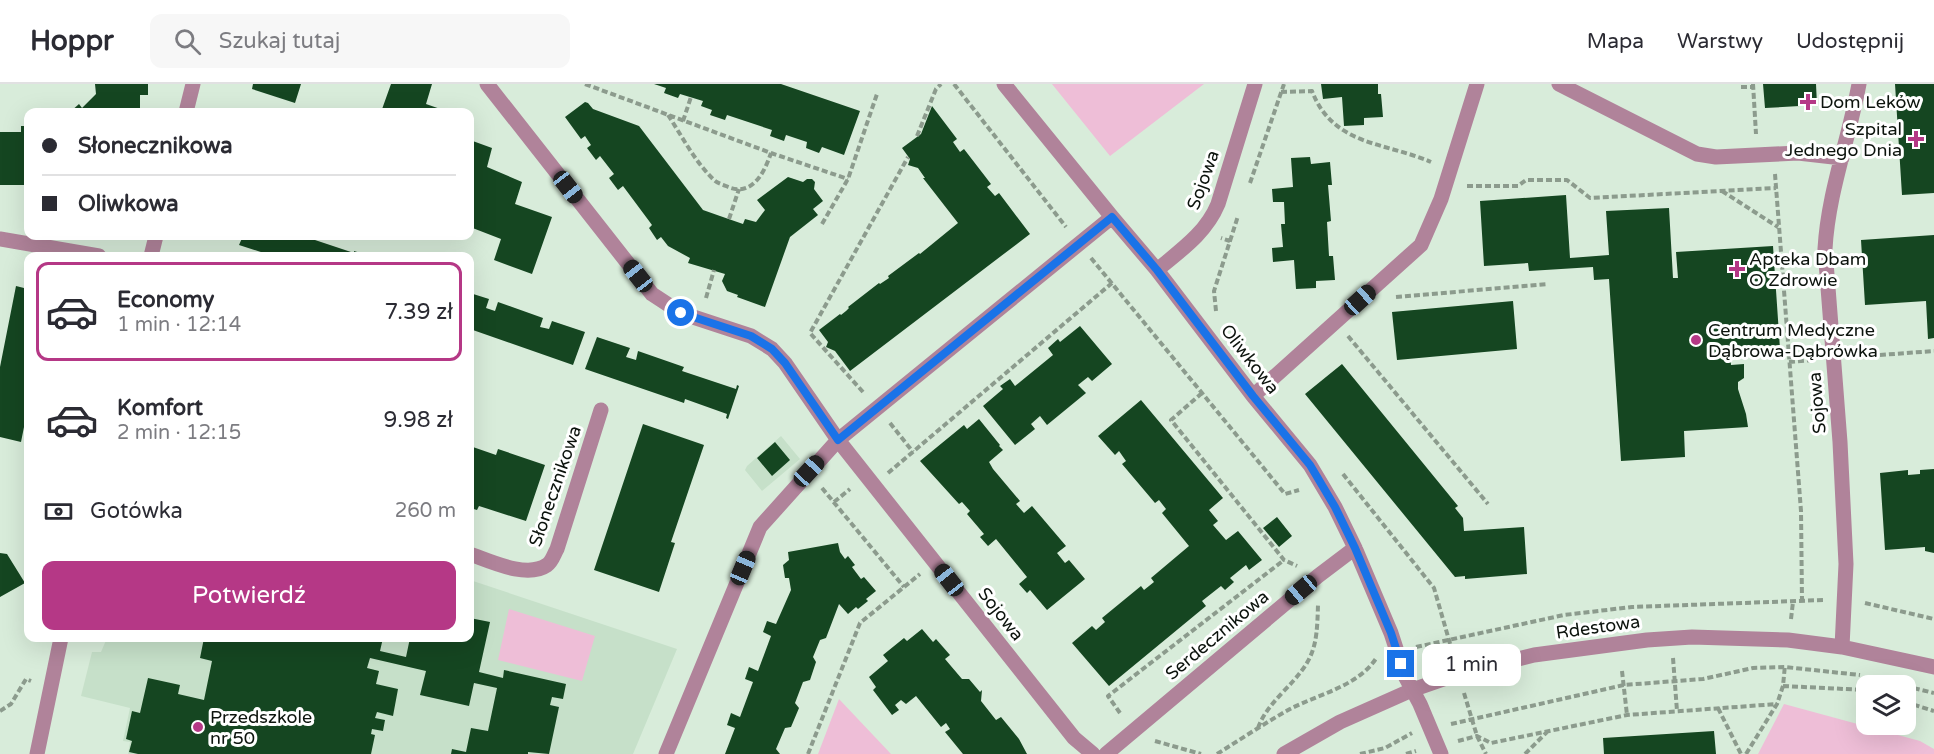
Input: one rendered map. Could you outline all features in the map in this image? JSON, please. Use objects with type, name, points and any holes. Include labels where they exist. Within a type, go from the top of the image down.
[{"type":"street","points":[[187,108],[193,84]]},
{"type":"street","points":[[488,84],[652,294],[681,313],[751,336],[772,349],[785,363],[838,440]]},
{"type":"street","name":"Oliwkowa","points":[[1004,84],[1157,270],[1253,396],[1310,465],[1335,507],[1355,548],[1391,633],[1405,676],[1446,748]]},
{"type":"street","name":"Sojowa","points":[[1157,270],[1193,241],[1213,216],[1255,84]]},
{"type":"street","points":[[1253,396],[1421,245],[1441,199],[1477,84]]},
{"type":"street","points":[[1559,84],[1697,154],[1716,157],[1798,153],[1842,158]]},
{"type":"street","name":"Sojowa","points":[[1842,647],[1846,564],[1826,239],[1831,204],[1859,84]]},
{"type":"street","points":[[666,754],[760,527],[838,440],[1112,217]]},
{"type":"street","points":[[0,239],[76,252]]},
{"type":"street","name":"Słonecznikowa","points":[[474,555],[522,571],[535,570],[549,564],[557,549],[601,410]]},
{"type":"street","name":"Sojowa","points":[[838,440],[1074,738],[1093,754]]},
{"type":"street","name":"Serdecznikowa","points":[[1106,754],[1318,576],[1355,548]]},
{"type":"street","name":"Rdestowa","points":[[1284,754],[1340,722],[1412,690],[1458,674],[1534,655],[1647,640],[1692,637],[1788,640],[1842,647],[1934,668]]},
{"type":"street","points":[[37,754],[60,642]]},
{"type":"path","points":[[585,84],[848,179]]},
{"type":"path","points":[[917,136],[936,89],[941,84]]},
{"type":"path","points":[[954,84],[1080,244],[1285,494],[1299,490],[1305,494]]},
{"type":"path","points":[[1248,188],[1284,84]]},
{"type":"path","points":[[1741,87],[1753,85],[1756,135],[1772,134],[1801,511],[1802,601]]},
{"type":"path","points":[[1281,92],[1312,91],[1321,108],[1349,135],[1371,144],[1406,152],[1449,170]]},
{"type":"path","points":[[822,224],[848,179],[877,94]]},
{"type":"path","points":[[683,121],[691,97]]},
{"type":"path","points":[[668,114],[698,161],[715,182],[730,188],[747,188],[758,181],[766,169],[771,153]]},
{"type":"path","points":[[908,157],[810,333],[913,452]]},
{"type":"path","points":[[1444,185],[1518,186],[1526,180],[1567,180],[1590,198],[1776,188]]},
{"type":"path","points":[[729,219],[739,189]]},
{"type":"path","points":[[1722,191],[1779,227]]},
{"type":"path","points":[[1216,320],[1214,291],[1241,209]]},
{"type":"path","points":[[1216,243],[1222,237],[1230,241]]},
{"type":"path","points":[[700,319],[714,270]]},
{"type":"path","points":[[886,474],[1112,283]]},
{"type":"path","points":[[1360,300],[1548,284]]},
{"type":"path","points":[[1336,322],[1488,504]]},
{"type":"path","points":[[1789,362],[1934,351]]},
{"type":"path","points":[[1202,393],[1171,420],[1284,560],[1300,568]]},
{"type":"path","points":[[809,471],[904,587]]},
{"type":"path","points":[[1341,472],[1434,588],[1449,640]]},
{"type":"path","points":[[808,754],[860,623],[935,562]]},
{"type":"path","points":[[1258,728],[1269,708],[1300,675],[1316,645],[1318,576]]},
{"type":"path","points":[[1673,657],[1677,711]]},
{"type":"path","points":[[1746,754],[1777,704],[1783,686],[1786,658]]},
{"type":"path","points":[[1448,724],[1624,685],[1703,679],[1753,668],[1785,667],[1856,675]]},
{"type":"path","points":[[1622,671],[1627,715]]},
{"type":"path","points":[[1783,686],[1856,690]]},
{"type":"path","points":[[1916,689],[1934,693]]},
{"type":"path","points":[[1446,748],[1477,736],[1491,743],[1627,715],[1777,704]]},
{"type":"path","points":[[1916,705],[1934,711]]},
{"type":"path","points":[[1718,708],[1741,754]]},
{"type":"path","points":[[1472,720],[1486,754]]},
{"type":"path","points":[[1525,754],[1548,730]]},
{"type":"path","points":[[1360,754],[1385,748],[1415,731]]},
{"type":"path","points":[[1406,754],[1422,750]]},
{"type":"shaded area","points":[[1052,84],[1204,84],[1110,156]]},
{"type":"shaded area","points":[[781,436],[800,459],[762,491],[745,470]]},
{"type":"shaded area","points":[[474,581],[677,649],[633,754],[128,754],[130,742],[123,741],[130,708],[81,696],[92,652],[101,652],[105,642],[474,642]]},
{"type":"shaded area","points":[[509,609],[595,636],[582,681],[498,660]]},
{"type":"shaded area","points":[[839,699],[891,754],[818,754]]},
{"type":"shaded area","points":[[1784,704],[1856,724],[1856,735],[1898,735],[1920,741],[1934,749],[1934,754],[1758,754]]},
{"type":"building","points":[[95,84],[148,84],[148,95],[140,95],[140,108],[82,108],[96,94]]},
{"type":"building","points":[[253,84],[301,84],[295,103],[252,89]]},
{"type":"building","points":[[391,84],[432,84],[426,104],[438,108],[382,108]]},
{"type":"building","points":[[654,84],[781,84],[860,111],[844,155],[822,147],[819,153],[806,148],[807,142],[786,135],[784,141],[770,136],[772,130],[727,115],[725,120],[710,115],[712,110],[701,106],[703,101],[680,94],[678,98],[664,93],[666,88]]},
{"type":"building","points":[[1321,84],[1378,84],[1383,117],[1364,118],[1364,125],[1344,126],[1342,97],[1323,99]]},
{"type":"building","points":[[1763,84],[1816,84],[1817,105],[1765,108]]},
{"type":"building","name":"Szpital Jednego Dnia","points":[[1895,84],[1934,84],[1934,193],[1902,195]]},
{"type":"building","points":[[585,102],[593,109],[639,126],[703,210],[743,224],[745,219],[756,222],[765,210],[757,200],[788,177],[803,182],[812,179],[815,182],[814,189],[823,201],[813,209],[818,215],[790,237],[765,307],[727,291],[722,281],[725,274],[688,263],[690,258],[668,246],[661,237],[657,240],[649,228],[652,225],[623,186],[618,190],[609,178],[614,174],[600,156],[596,160],[587,148],[591,145],[585,136],[581,139],[565,117]]},
{"type":"building","points":[[932,106],[957,139],[953,142],[960,152],[964,149],[991,184],[987,187],[995,196],[999,193],[1030,234],[850,371],[835,351],[826,347],[828,342],[819,330],[958,223],[923,178],[925,178],[918,168],[908,165],[910,159],[902,148],[921,134]]},
{"type":"building","points":[[21,126],[24,126],[24,185],[0,185],[0,132],[21,132]]},
{"type":"building","points":[[474,141],[492,148],[487,167],[522,182],[515,204],[552,217],[532,274],[494,260],[501,239],[474,229]]},
{"type":"building","points":[[1310,157],[1311,164],[1330,162],[1332,185],[1328,185],[1331,221],[1327,222],[1329,256],[1333,256],[1335,280],[1316,281],[1316,288],[1296,289],[1294,260],[1273,262],[1272,248],[1283,247],[1281,224],[1285,224],[1284,202],[1273,202],[1272,189],[1293,187],[1291,158]]},
{"type":"building","name":"Centrum Medyczne Dąbrowa-Dąbrówka","points":[[1566,195],[1570,258],[1609,255],[1606,211],[1669,208],[1673,278],[1678,278],[1676,252],[1773,246],[1780,349],[1730,352],[1731,365],[1744,364],[1744,378],[1738,382],[1738,389],[1748,427],[1684,431],[1685,457],[1621,461],[1609,279],[1594,280],[1593,267],[1529,271],[1528,263],[1484,266],[1480,201]]},
{"type":"building","points":[[1934,235],[1934,338],[1928,339],[1926,301],[1865,305],[1861,240]]},
{"type":"building","points":[[241,240],[315,240],[351,252],[261,252],[239,245]]},
{"type":"building","points":[[16,286],[24,288],[24,427],[21,442],[0,437],[0,367]]},
{"type":"building","points":[[474,294],[489,299],[486,308],[495,311],[498,302],[543,318],[540,327],[549,329],[552,321],[585,332],[573,365],[474,330]]},
{"type":"building","points":[[1513,301],[1517,349],[1397,360],[1392,312]]},
{"type":"building","points":[[1080,326],[1112,364],[1092,381],[1088,377],[1078,385],[1086,393],[1047,425],[1040,416],[1031,424],[1035,429],[1015,445],[983,406],[1003,389],[1000,386],[1010,379],[1015,386],[1053,355],[1048,348],[1058,339],[1060,342]]},
{"type":"building","points":[[597,337],[630,348],[626,357],[636,360],[638,351],[684,367],[682,371],[736,389],[737,385],[739,386],[728,419],[727,414],[685,399],[684,403],[585,369]]},
{"type":"building","points":[[1342,364],[1458,506],[1455,508],[1463,518],[1464,531],[1524,527],[1527,574],[1465,579],[1465,576],[1455,577],[1305,394]]},
{"type":"building","points":[[1141,400],[1223,498],[1209,510],[1218,521],[1213,525],[1226,540],[1238,531],[1262,560],[1249,570],[1246,565],[1230,578],[1234,582],[1225,590],[1221,586],[1202,601],[1206,606],[1109,686],[1072,643],[1092,626],[1096,630],[1105,622],[1102,618],[1141,586],[1144,590],[1154,582],[1151,578],[1189,546],[1162,513],[1166,509],[1159,500],[1155,503],[1122,464],[1126,461],[1119,451],[1115,455],[1098,436]]},
{"type":"building","points":[[979,419],[1003,450],[989,462],[1020,501],[1016,504],[1024,513],[1032,506],[1066,546],[1057,553],[1065,563],[1069,560],[1085,579],[1047,610],[1030,590],[1027,593],[1019,584],[1027,577],[996,539],[988,546],[980,537],[984,534],[967,514],[970,511],[962,502],[959,504],[920,461],[964,425],[967,429]]},
{"type":"building","points":[[643,424],[704,445],[671,542],[675,543],[659,592],[594,570]]},
{"type":"building","points":[[775,442],[790,460],[772,476],[757,458]]},
{"type":"building","points":[[474,447],[496,455],[498,449],[545,465],[526,521],[479,506],[477,510],[474,509]]},
{"type":"building","points":[[1934,469],[1934,553],[1925,551],[1925,547],[1885,550],[1880,473],[1908,470],[1908,475],[1920,474],[1920,470]]},
{"type":"building","points":[[1277,517],[1292,536],[1279,547],[1263,528]]},
{"type":"building","points":[[838,543],[845,559],[848,556],[855,565],[852,567],[861,579],[864,577],[876,591],[866,599],[868,601],[848,614],[839,604],[826,638],[820,640],[813,657],[816,662],[810,680],[803,682],[795,703],[799,708],[791,727],[785,728],[776,749],[780,754],[725,754],[735,728],[727,725],[731,713],[740,717],[753,682],[745,679],[749,667],[758,671],[771,636],[763,632],[767,621],[776,624],[791,590],[789,578],[785,578],[783,565],[789,560],[788,552]]},
{"type":"building","points":[[0,553],[7,554],[24,584],[0,597]]},
{"type":"building","points":[[474,619],[490,622],[479,672],[503,678],[504,670],[566,684],[563,699],[552,697],[550,705],[559,707],[549,754],[528,752],[528,754],[451,754],[452,749],[466,752],[471,728],[488,731],[497,688],[474,683],[469,706],[420,695],[426,671],[370,658],[367,668],[379,671],[376,684],[398,689],[393,716],[377,712],[375,718],[385,720],[383,731],[372,729],[371,734],[375,735],[371,754],[138,754],[129,752],[132,741],[126,739],[132,711],[140,713],[148,678],[180,685],[178,694],[204,700],[212,661],[200,658],[203,642],[382,642],[380,651],[406,657],[409,642],[474,642]]},
{"type":"building","points":[[922,629],[933,642],[936,639],[950,655],[945,659],[962,679],[969,679],[980,692],[982,690],[981,701],[996,720],[1001,717],[1019,739],[1027,754],[963,754],[945,732],[950,729],[946,723],[941,727],[916,696],[906,704],[901,700],[895,705],[899,710],[892,715],[873,690],[876,687],[869,677],[888,661],[883,655],[904,638],[907,641]]},
{"type":"building","points":[[1714,731],[1716,754],[1604,754],[1603,738]]},
{"type":"place","name":"Dom Leków","points":[[1808,102]]},
{"type":"place","name":"Szpital Jednego Dnia","points":[[1916,139]]},
{"type":"place","name":"Apteka Dbam O Zdrowie","points":[[1737,269]]},
{"type":"place","name":"Centrum Medyczne Dąbrowa-Dąbrówka","points":[[1696,340]]},
{"type":"place","name":"Przedszkole nr 50","points":[[198,727]]},
{"type":"route","points":[[681,313],[751,336],[772,349],[785,363],[838,440],[1112,217],[1157,270],[1253,396],[1310,465],[1335,507],[1355,548],[1391,633],[1401,664]]}]
